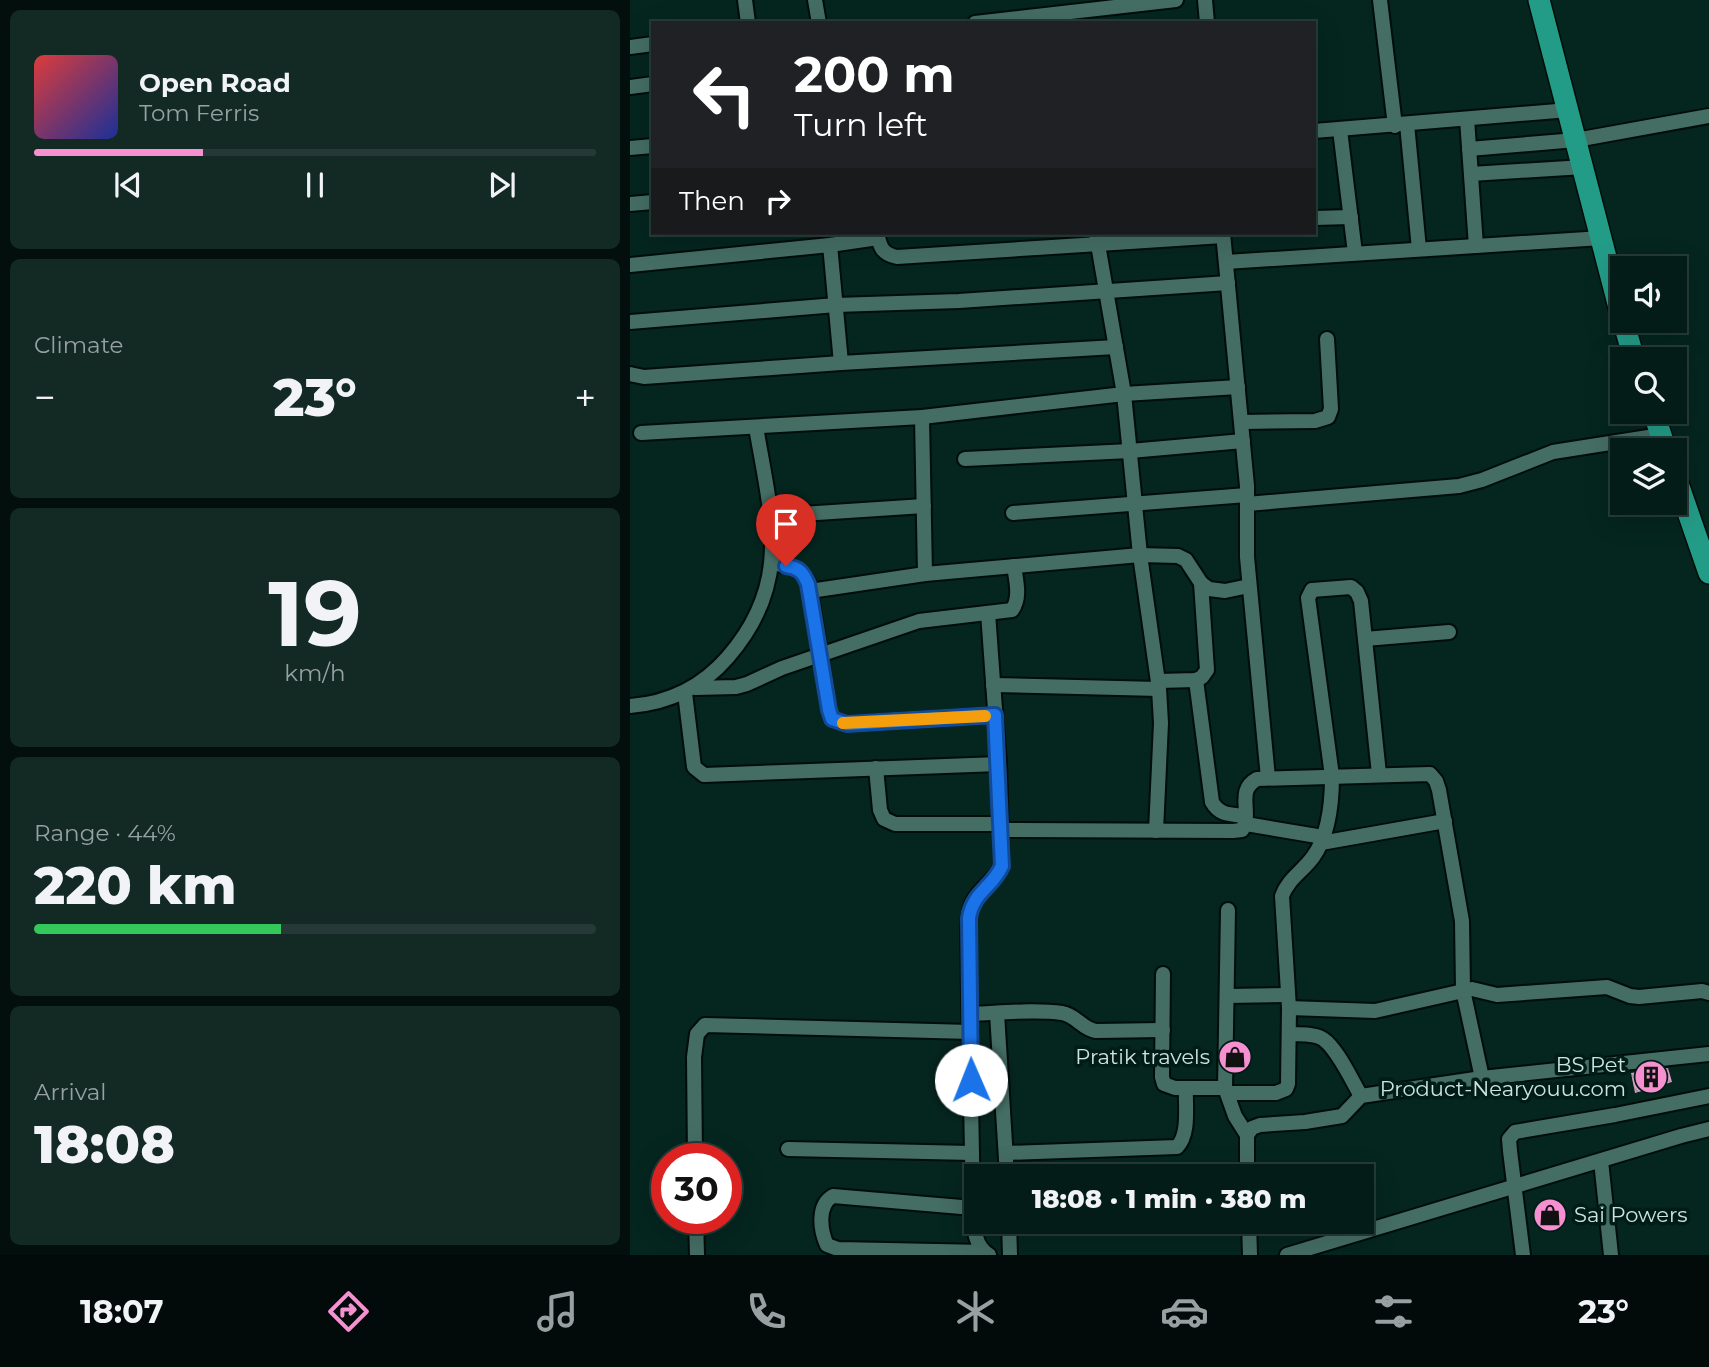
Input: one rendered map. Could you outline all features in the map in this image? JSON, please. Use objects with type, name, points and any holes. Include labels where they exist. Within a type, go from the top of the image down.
[{"type":"highway","points":[[1539,0],[1610,271]]},
{"type":"highway","points":[[1687,510],[1709,573]]},
{"type":"street","points":[[745,0],[748,21]]},
{"type":"street","points":[[815,0],[819,21]]},
{"type":"street","points":[[990,21],[1135,2],[1176,0]]},
{"type":"street","points":[[1205,0],[1207,21]]},
{"type":"street","points":[[1380,0],[1419,249]]},
{"type":"street","points":[[630,47],[651,44]]},
{"type":"street","points":[[630,87],[651,84]]},
{"type":"street","points":[[1316,131],[1569,110]]},
{"type":"street","points":[[1469,149],[1576,139],[1709,116]]},
{"type":"street","points":[[1467,119],[1476,246]]},
{"type":"street","points":[[1340,130],[1355,253]]},
{"type":"street","points":[[630,148],[651,146]]},
{"type":"street","points":[[1471,174],[1584,167]]},
{"type":"street","points":[[630,204],[651,202]]},
{"type":"street","points":[[1316,218],[1351,217]]},
{"type":"street","points":[[630,265],[830,245],[878,235],[881,249],[886,254],[897,257],[1097,238],[1192,235]]},
{"type":"street","points":[[1223,235],[1243,442],[1249,586],[1268,778]]},
{"type":"street","points":[[1097,238],[1124,394],[1140,555],[1158,685],[1161,723],[1156,831]]},
{"type":"street","points":[[1226,262],[1602,238]]},
{"type":"street","points":[[830,245],[841,363]]},
{"type":"street","points":[[630,321],[836,305],[1228,283]]},
{"type":"street","points":[[1241,422],[1315,421],[1328,417],[1331,409],[1327,339]]},
{"type":"street","points":[[630,374],[644,377],[1116,347]]},
{"type":"street","points":[[641,433],[922,417],[1124,394],[1238,387]]},
{"type":"street","points":[[922,417],[925,574]]},
{"type":"street","points":[[630,706],[669,699],[690,690],[715,672],[752,626],[766,596],[772,564],[771,516],[757,427]]},
{"type":"street","points":[[965,459],[1243,442]]},
{"type":"street","points":[[1013,513],[1459,486],[1510,471],[1553,452],[1610,447]]},
{"type":"street","points":[[771,516],[924,506]]},
{"type":"street","points":[[810,591],[925,574],[1140,555],[1178,556],[1186,559],[1209,589],[1217,591],[1249,586]]},
{"type":"street","points":[[772,564],[797,568],[804,574],[810,591],[832,719],[847,724],[995,715]]},
{"type":"street","points":[[690,690],[747,684],[820,655],[919,621],[1012,610],[1016,604],[1014,566]]},
{"type":"street","points":[[993,685],[1158,685],[1196,680],[1207,670],[1208,660],[1202,583]]},
{"type":"street","points":[[1163,974],[1164,1084],[1168,1087],[1227,1091],[1276,1093],[1286,1089],[1289,1034],[1282,896],[1287,884],[1306,866],[1322,840],[1332,798],[1332,776],[1309,593],[1351,587],[1361,601],[1379,774]]},
{"type":"street","points":[[972,1164],[968,936],[971,906],[998,876],[1002,866],[999,764],[988,613]]},
{"type":"street","points":[[1365,639],[1449,632]]},
{"type":"street","points":[[1196,680],[1212,802],[1216,810],[1223,814],[1322,840],[1445,821]]},
{"type":"street","points":[[690,690],[692,758],[698,772],[715,775],[999,764]]},
{"type":"street","points":[[876,768],[880,810],[884,819],[895,824],[1156,831],[1242,830],[1245,820],[1245,790],[1257,779],[1430,774],[1436,780],[1445,821],[1462,921],[1463,990],[1482,1078]]},
{"type":"street","points":[[1228,910],[1227,1091],[1232,1110],[1248,1135]]},
{"type":"street","points":[[1227,996],[1375,1011],[1463,990],[1483,990],[1497,995],[1607,987],[1639,997],[1702,991],[1709,993]]},
{"type":"street","points":[[997,1013],[1006,1164]]},
{"type":"street","points":[[971,1014],[1062,1013],[1076,1018],[1087,1030],[1163,1030]]},
{"type":"street","points":[[695,1143],[694,1057],[697,1034],[705,1025],[971,1032]]},
{"type":"street","points":[[1289,1034],[1324,1039],[1361,1096]]},
{"type":"street","points":[[1247,1164],[1248,1135],[1252,1128],[1342,1116],[1361,1096],[1482,1078],[1709,1054]]},
{"type":"street","points":[[1006,1153],[1177,1147],[1184,1134],[1186,1088]]},
{"type":"street","points":[[1523,1255],[1509,1139],[1515,1132],[1709,1096]]},
{"type":"street","points":[[1287,1255],[1709,1129]]},
{"type":"street","points":[[788,1149],[972,1153]]},
{"type":"street","points":[[1601,1161],[1611,1255]]},
{"type":"street","points":[[964,1207],[833,1196],[826,1200],[822,1208],[823,1237],[827,1245],[838,1249],[987,1254]]},
{"type":"street","points":[[696,1234],[697,1255]]},
{"type":"street","points":[[975,1234],[987,1254]]},
{"type":"street","points":[[1009,1234],[1010,1255]]},
{"type":"street","points":[[1249,1234],[1250,1255]]},
{"type":"building","name":"BS Pet Product-Nearyouu.com","points":[[1668,1068],[1672,1082],[1635,1093],[1631,1073]]},
{"type":"slow traffic","points":[[843,723],[985,716]]},
{"type":"place","name":"Pratik travels","points":[[1235,1057]]},
{"type":"place","name":"BS Pet Product-Nearyouu.com","points":[[1651,1077]]},
{"type":"place","name":"Sai Powers","points":[[1550,1215]]},
{"type":"route","points":[[786,566],[797,568],[804,574],[808,584],[832,719],[847,724],[995,715],[1002,866],[998,876],[975,899],[969,918],[971,1080]]}]
